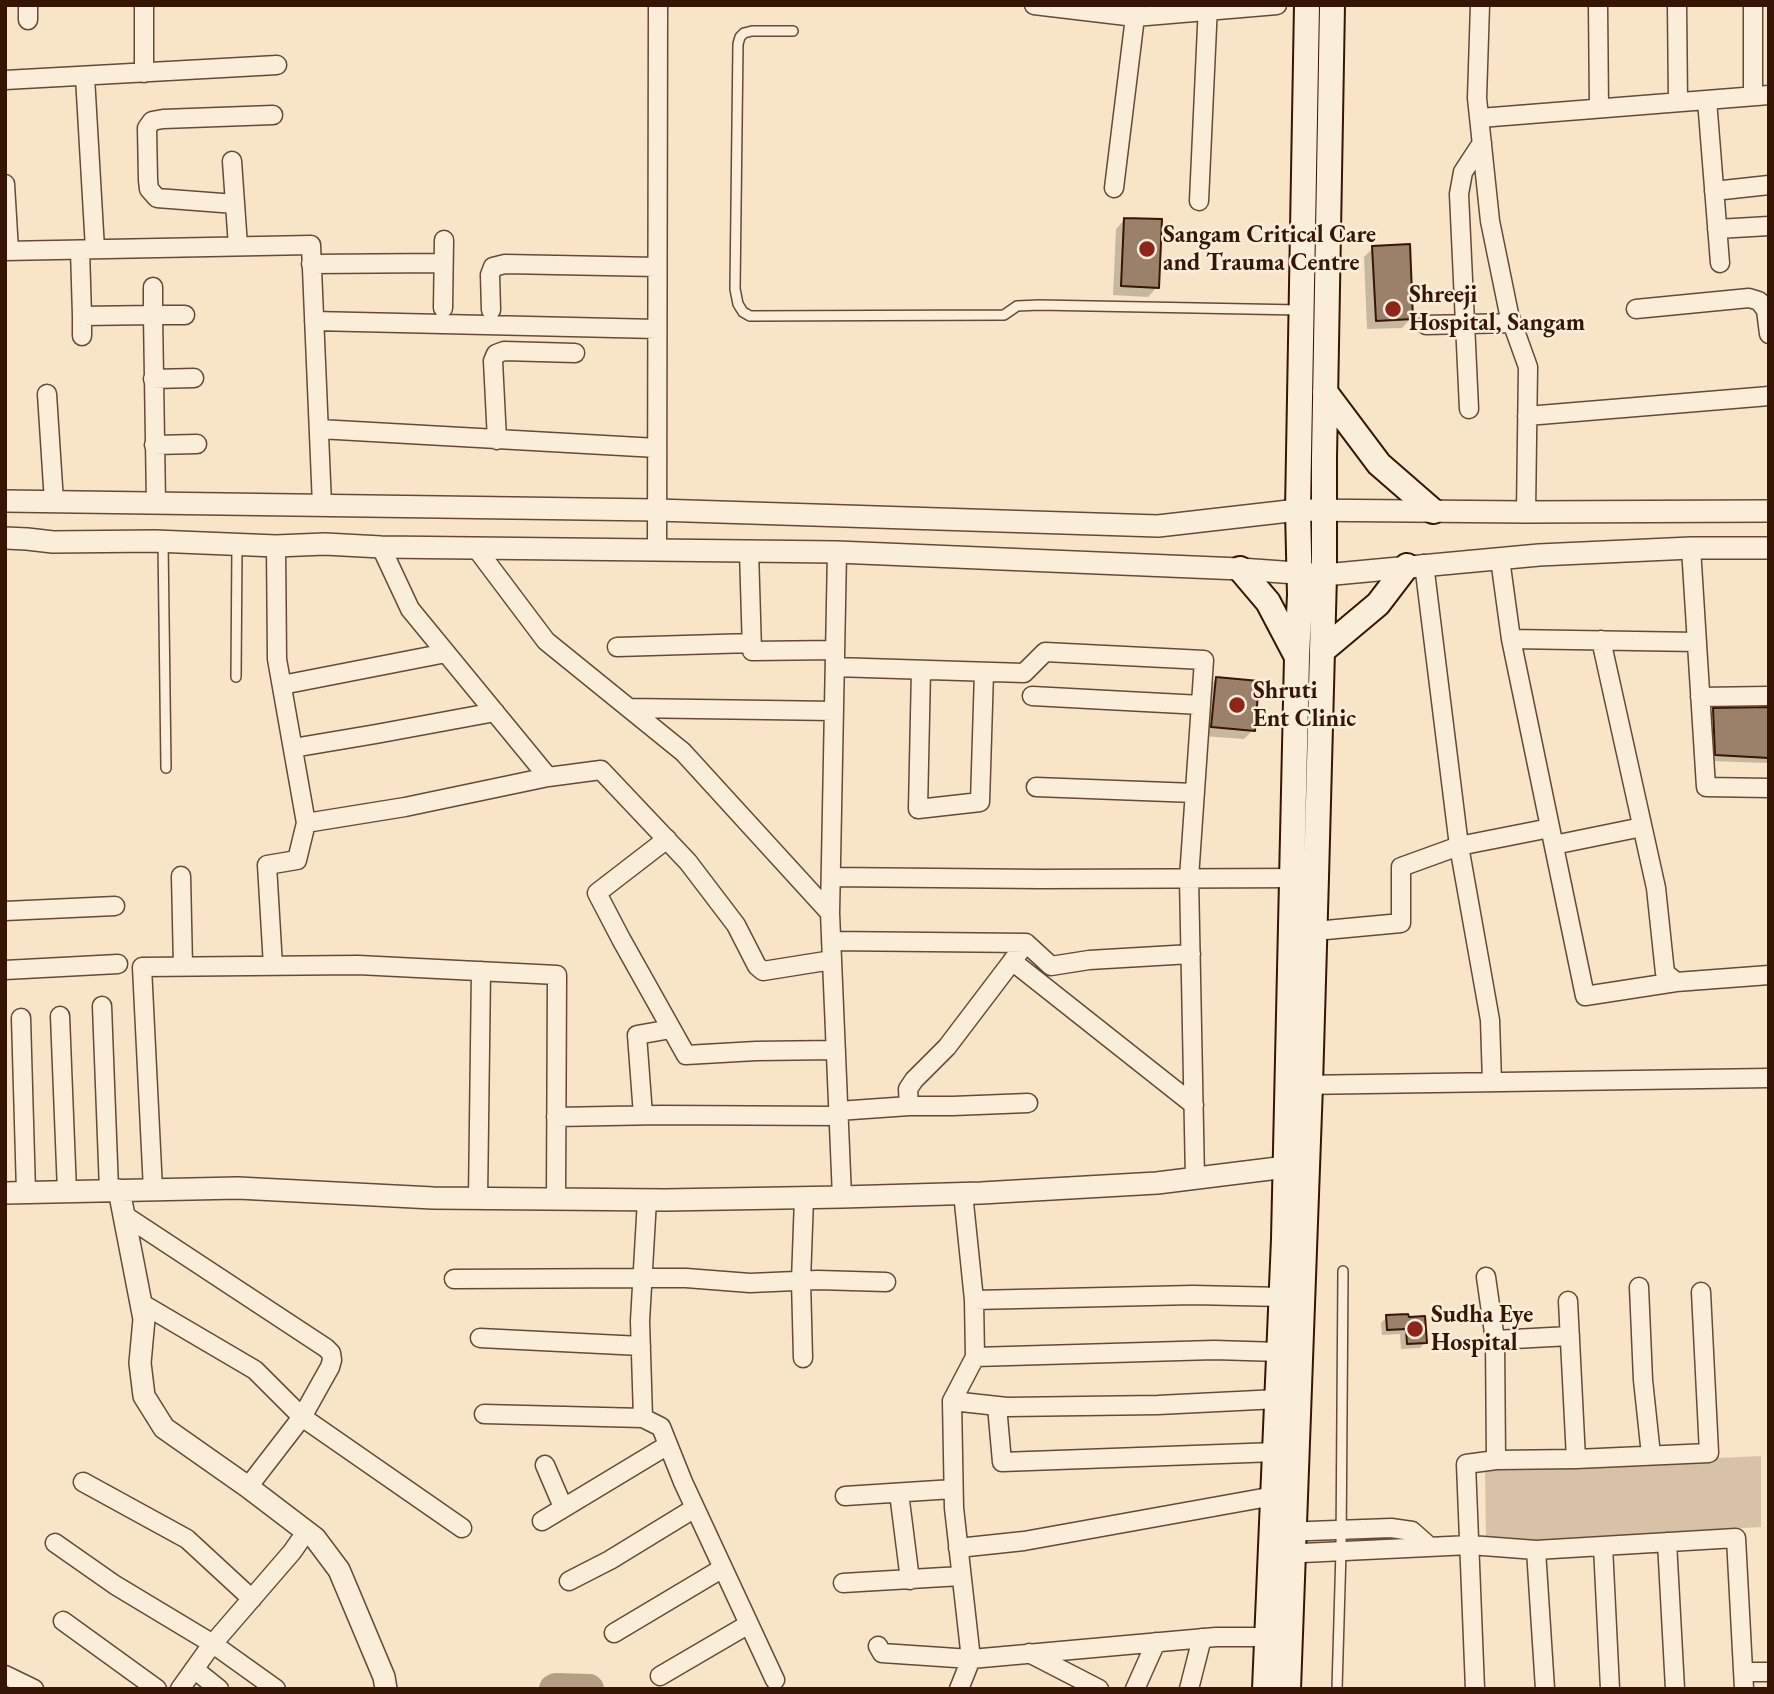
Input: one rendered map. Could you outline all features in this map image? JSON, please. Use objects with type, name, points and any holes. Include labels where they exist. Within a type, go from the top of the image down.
[{"type":"main road","points":[[1288,1689],[1279,1637],[1299,1085],[1292,878],[1299,633],[1298,510],[1307,5]]},
{"type":"main road","points":[[1282,1543],[1274,1496],[1286,1167],[1299,1085],[1315,931],[1324,575],[1332,5]]},
{"type":"main road","points":[[1325,391],[1379,464],[1433,511]]},
{"type":"main road","points":[[1322,651],[1378,604],[1415,565]]},
{"type":"main road","points":[[1240,569],[1268,602],[1297,657]]},
{"type":"main road","points":[[1265,1689],[1279,1637]]},
{"type":"street","points":[[144,5],[144,73]]},
{"type":"street","points":[[657,550],[658,5]]},
{"type":"street","points":[[1034,5],[1135,11],[1277,5]]},
{"type":"street","points":[[1480,5],[1478,98],[1490,221],[1509,314],[1528,368],[1526,512]]},
{"type":"street","points":[[1598,5],[1599,108]]},
{"type":"street","points":[[1677,5],[1678,102]]},
{"type":"street","points":[[1479,118],[1761,95],[1753,5]]},
{"type":"street","points":[[1199,201],[1208,8]]},
{"type":"street","points":[[1114,188],[1135,11]]},
{"type":"street","points":[[5,80],[277,65]]},
{"type":"street","points":[[82,336],[88,250],[85,77]]},
{"type":"street","points":[[1707,100],[1720,263]]},
{"type":"street","points":[[235,204],[157,198],[149,189],[147,128],[152,121],[163,118],[273,115]]},
{"type":"street","points":[[1469,409],[1460,183],[1482,143]]},
{"type":"street","points":[[232,161],[238,246]]},
{"type":"street","points":[[5,184],[7,251],[311,245],[322,505]]},
{"type":"street","points":[[1714,191],[1769,185]]},
{"type":"street","points":[[1717,229],[1769,226]]},
{"type":"street","points":[[443,240],[443,308]]},
{"type":"street","points":[[312,264],[443,263]]},
{"type":"street","points":[[491,310],[490,275],[493,267],[505,264],[657,267]]},
{"type":"street","points":[[153,287],[156,503]]},
{"type":"street","points":[[1636,309],[1749,298],[1759,301],[1766,310],[1769,334]]},
{"type":"street","points":[[82,316],[185,315]]},
{"type":"street","points":[[314,321],[657,329]]},
{"type":"street","points":[[1426,325],[1512,323]]},
{"type":"street","points":[[497,440],[493,361],[496,354],[504,351],[575,353]]},
{"type":"street","points":[[153,379],[194,378]]},
{"type":"street","points":[[47,394],[54,502]]},
{"type":"street","points":[[1527,416],[1769,396]]},
{"type":"street","points":[[319,429],[657,448]]},
{"type":"street","points":[[154,445],[197,444]]},
{"type":"street","points":[[5,501],[657,510],[1158,526],[1298,510],[1769,511]]},
{"type":"street","points":[[5,538],[53,542],[163,541],[276,546],[325,544],[381,547],[838,552],[1324,575],[1539,555],[1691,548],[1769,548]]},
{"type":"street","points":[[273,966],[267,865],[297,860],[306,823],[278,659],[276,546]]},
{"type":"street","points":[[381,547],[410,609],[548,777]]},
{"type":"street","points":[[475,548],[546,641],[683,752],[830,913]]},
{"type":"street","points":[[1691,548],[1706,787],[1769,788]]},
{"type":"street","points":[[749,551],[752,651],[921,670],[1024,673],[1045,652],[1204,660],[1189,878],[1195,1179]]},
{"type":"street","points":[[838,552],[830,913],[842,1197]]},
{"type":"street","points":[[1500,558],[1511,639],[1585,996],[1676,982],[1769,975]]},
{"type":"street","points":[[1415,565],[1459,846],[1490,1020],[1492,1082]]},
{"type":"street","points":[[1511,639],[1697,642]]},
{"type":"street","points":[[1601,640],[1656,888],[1665,973],[1676,982]]},
{"type":"street","points":[[617,647],[752,643]]},
{"type":"street","points":[[282,685],[446,653]]},
{"type":"street","points":[[921,670],[918,809],[980,802],[984,672]]},
{"type":"street","points":[[1032,696],[1201,705]]},
{"type":"street","points":[[1700,697],[1769,696]]},
{"type":"street","points":[[629,708],[834,711]]},
{"type":"street","points":[[293,748],[495,712]]},
{"type":"street","points":[[306,823],[601,769],[688,862],[736,925],[757,966],[763,971],[832,960]]},
{"type":"street","points":[[1036,787],[1195,793]]},
{"type":"street","points":[[1315,931],[1401,923],[1401,867],[1459,846],[1642,827]]},
{"type":"street","points":[[667,839],[597,893],[685,1055],[836,1050]]},
{"type":"street","points":[[181,876],[183,967]]},
{"type":"street","points":[[831,877],[1316,877]]},
{"type":"street","points":[[5,911],[115,906]]},
{"type":"street","points":[[831,941],[1026,943],[1051,966],[1089,960],[1191,954]]},
{"type":"street","points":[[909,1106],[908,1089],[914,1080],[947,1047],[1026,943]]},
{"type":"street","points":[[1012,961],[1194,1105]]},
{"type":"street","points":[[5,970],[118,964]]},
{"type":"street","points":[[152,1189],[142,967],[358,965],[557,975],[556,1199]]},
{"type":"street","points":[[478,1199],[481,971]]},
{"type":"street","points":[[102,1006],[114,1190],[124,1215],[144,1320],[140,1363],[144,1396],[164,1428],[315,1538],[338,1570],[384,1677],[386,1689]]},
{"type":"street","points":[[60,1016],[67,1192]]},
{"type":"street","points":[[21,1018],[15,1193],[238,1188],[478,1199],[804,1198],[963,1193],[1195,1179],[1286,1167]]},
{"type":"street","points":[[643,1115],[637,1035],[671,1029]]},
{"type":"street","points":[[1299,1085],[1769,1078]]},
{"type":"street","points":[[556,1117],[838,1113],[909,1106],[1028,1102]]},
{"type":"street","points":[[959,1689],[971,1659],[953,1489],[952,1401],[975,1357],[974,1300],[963,1193]]},
{"type":"street","points":[[803,1358],[801,1281],[804,1198]]},
{"type":"street","points":[[643,1418],[642,1278],[647,1200]]},
{"type":"street","points":[[124,1215],[331,1353],[330,1367],[302,1417],[248,1488]]},
{"type":"street","points":[[1486,1276],[1495,1340],[1496,1460]]},
{"type":"street","points":[[454,1279],[686,1278],[750,1283],[886,1282]]},
{"type":"street","points":[[1639,1287],[1643,1380],[1651,1455]]},
{"type":"street","points":[[1475,1689],[1466,1465],[1496,1460],[1709,1453],[1701,1292]]},
{"type":"street","points":[[974,1300],[1193,1295],[1282,1297]]},
{"type":"street","points":[[1568,1301],[1576,1459]]},
{"type":"street","points":[[141,1303],[255,1370],[302,1417],[462,1528]]},
{"type":"street","points":[[1495,1340],[1570,1336]]},
{"type":"street","points":[[480,1338],[641,1346]]},
{"type":"street","points":[[975,1357],[1214,1350],[1280,1352]]},
{"type":"street","points":[[952,1401],[998,1406],[1158,1405],[1278,1399]]},
{"type":"street","points":[[998,1406],[1002,1462],[1276,1452]]},
{"type":"street","points":[[484,1414],[643,1418],[661,1427],[695,1508],[775,1680]]},
{"type":"street","points":[[542,1521],[668,1445]]},
{"type":"street","points":[[545,1465],[563,1507]]},
{"type":"street","points":[[83,1482],[187,1539],[252,1598]]},
{"type":"street","points":[[845,1496],[953,1489]]},
{"type":"street","points":[[899,1493],[910,1580]]},
{"type":"street","points":[[958,1548],[1024,1541],[1274,1496]]},
{"type":"street","points":[[569,1581],[610,1560],[695,1508]]},
{"type":"street","points":[[1282,1543],[1341,1530],[1391,1528],[1412,1531],[1430,1547]]},
{"type":"street","points":[[180,1689],[306,1532]]},
{"type":"street","points":[[1282,1543],[1341,1551],[1470,1545],[1536,1550],[1735,1538],[1744,1680],[1769,1672]]},
{"type":"street","points":[[1667,1542],[1675,1689]]},
{"type":"street","points":[[55,1544],[115,1585],[214,1644],[276,1689]]},
{"type":"street","points":[[1603,1546],[1610,1689]]},
{"type":"street","points":[[1536,1550],[1545,1689]]},
{"type":"street","points":[[614,1633],[723,1568]]},
{"type":"street","points":[[843,1583],[961,1576]]},
{"type":"street","points":[[63,1621],[157,1689]]},
{"type":"street","points":[[660,1676],[749,1624]]},
{"type":"street","points":[[878,1646],[882,1653],[971,1659],[1202,1638],[1279,1637]]},
{"type":"street","points":[[1189,1689],[1202,1638]]},
{"type":"street","points":[[1135,1689],[1156,1642]]},
{"type":"street","points":[[1029,1653],[1099,1689]]},
{"type":"street","points":[[194,1669],[219,1689]]},
{"type":"street","points":[[5,1675],[34,1689]]},
{"type":"lane","points":[[793,31],[752,31],[744,33],[738,44],[735,289],[738,304],[743,312],[750,316],[1004,315],[1017,306],[1039,305],[1302,310]]},
{"type":"lane","points":[[163,541],[166,768]]},
{"type":"lane","points":[[236,677],[237,543]]},
{"type":"lane","points":[[1337,1689],[1343,1271]]},
{"type":"shaded area","points":[[1761,1456],[1761,1527],[1486,1543],[1485,1469]]},
{"type":"building","points":[[1124,218],[1162,219],[1159,288],[1121,286]]},
{"type":"building","points":[[1410,244],[1413,319],[1376,321],[1372,246]]},
{"type":"building","points":[[1216,677],[1259,681],[1255,731],[1211,727]]},
{"type":"building","points":[[1769,707],[1769,758],[1715,755],[1713,708]]},
{"type":"building","points":[[1408,1314],[1409,1317],[1425,1316],[1427,1343],[1407,1344],[1406,1329],[1387,1330],[1386,1315]]},
{"type":"waterway","points":[[554,1689],[589,1689]]},
{"type":"place","name":"Sangam Critical Care and Trauma Centre","points":[[1147,249]]},
{"type":"place","name":"Shreeji Hospital, Sangam","points":[[1393,309]]},
{"type":"place","name":"Shruti Ent Clinic","points":[[1237,705]]},
{"type":"place","name":"Sudha Eye Hospital","points":[[1415,1329]]}]
